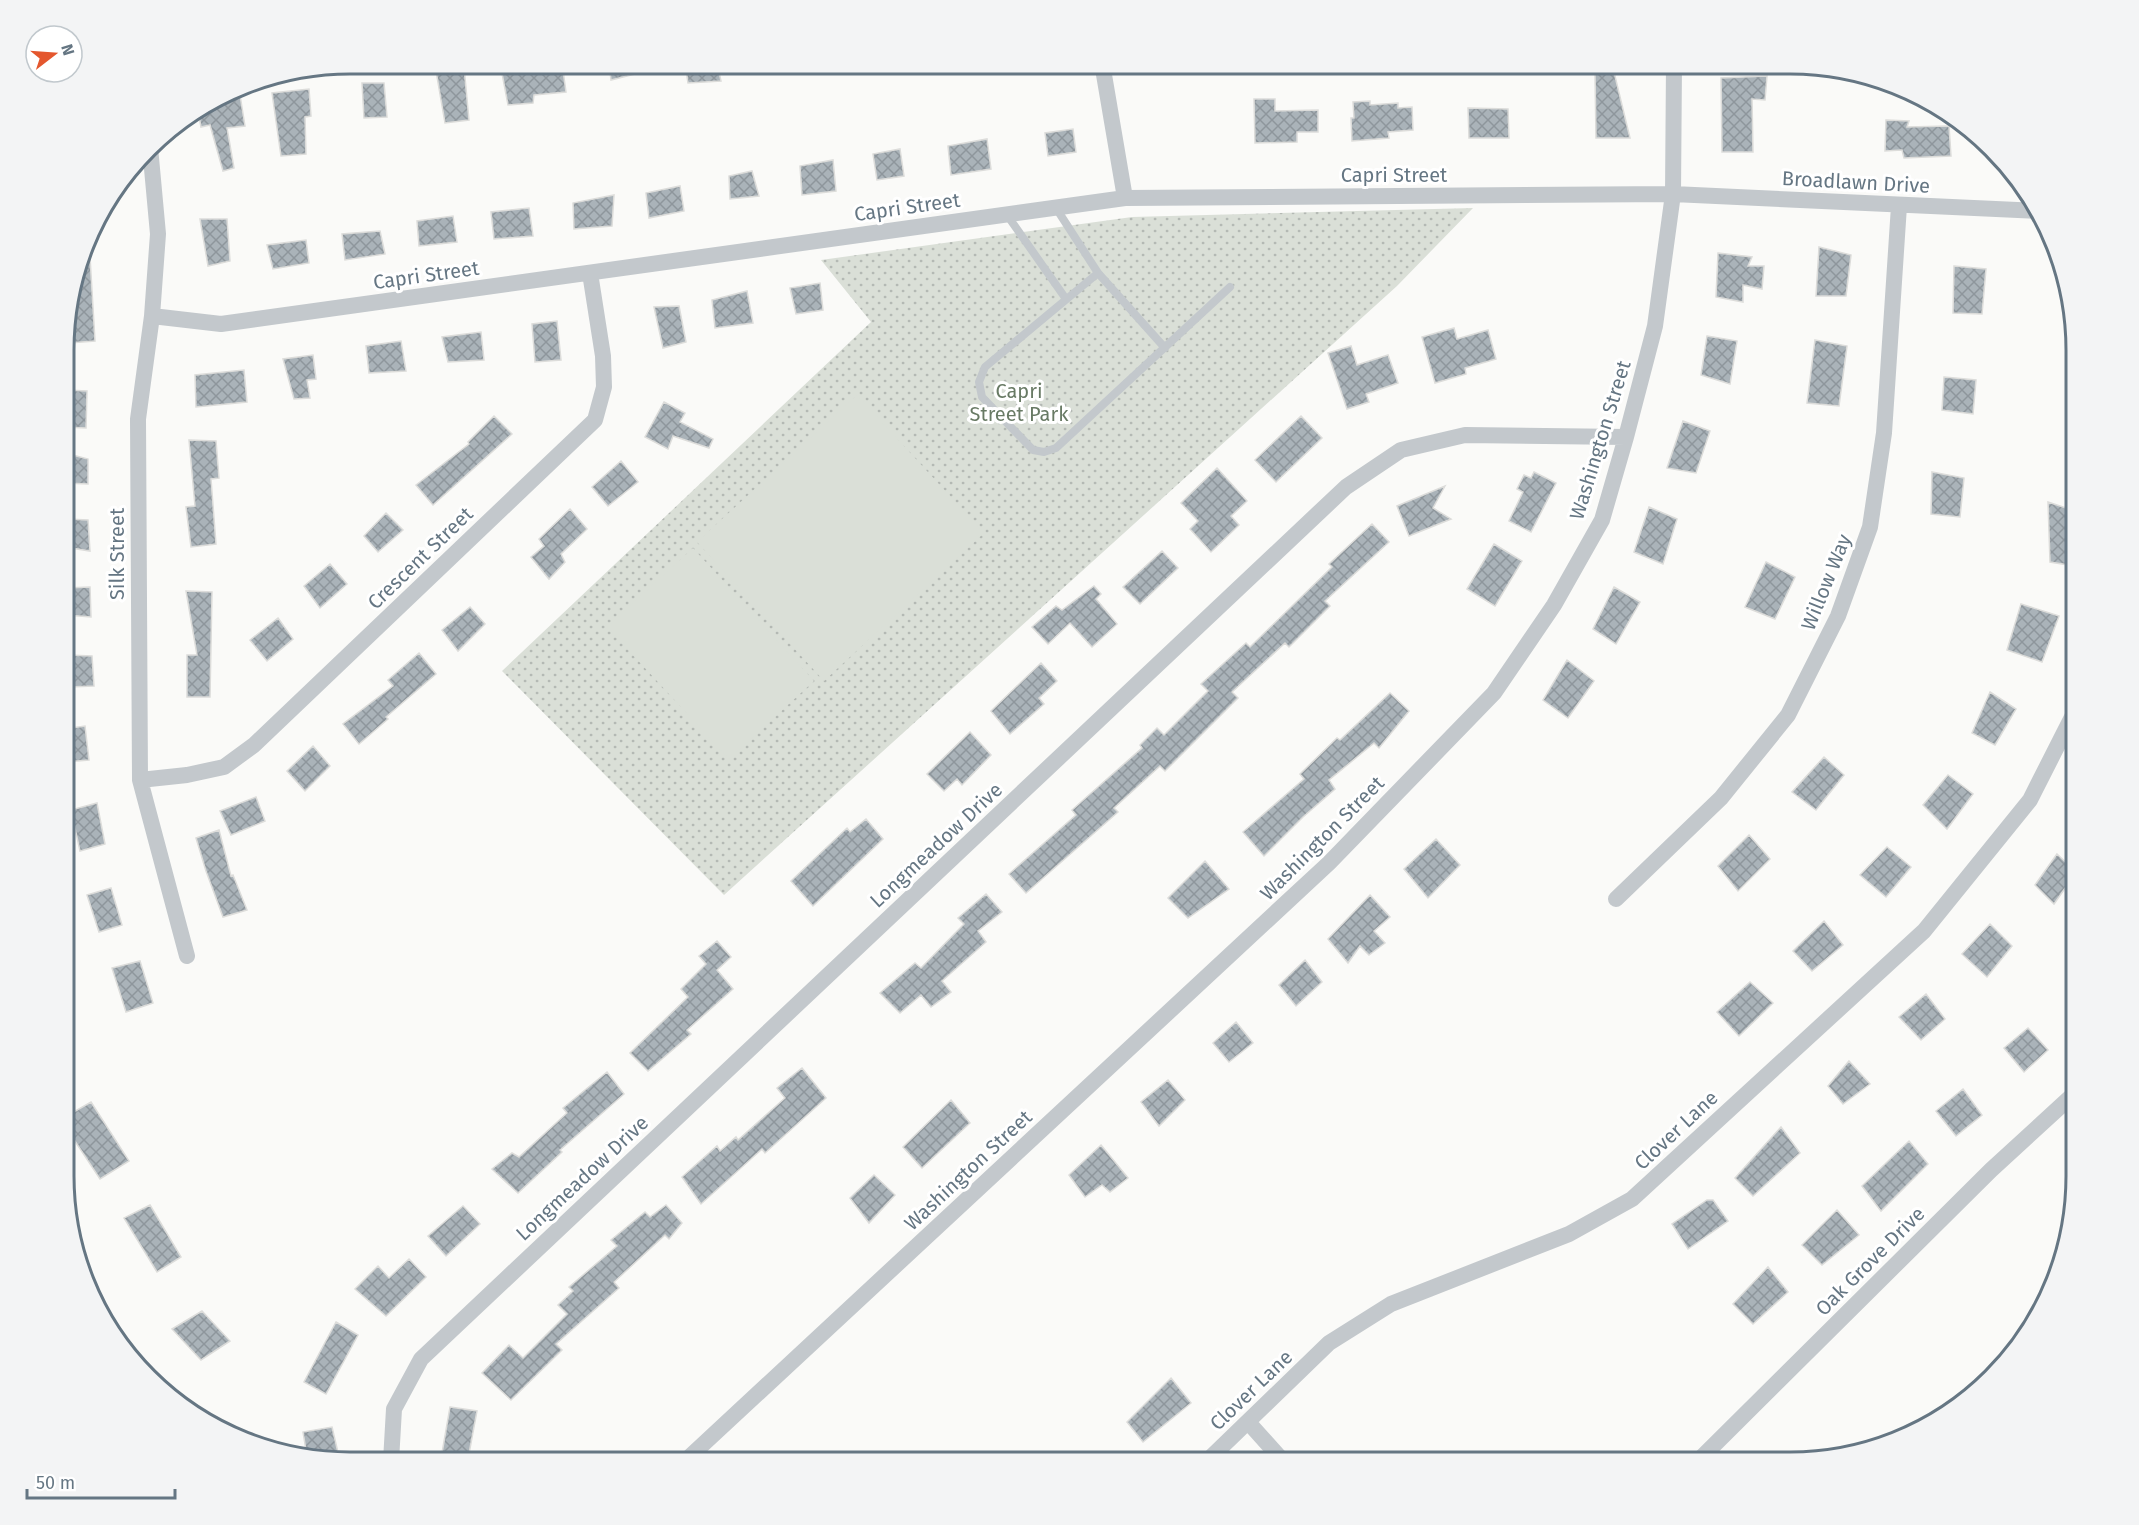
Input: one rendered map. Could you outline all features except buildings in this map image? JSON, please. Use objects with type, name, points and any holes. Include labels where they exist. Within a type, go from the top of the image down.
[{"type":"street","points":[[1104,74],[1125,198]]},
{"type":"street","name":"Washington Street","points":[[695,1452],[1329,863],[1494,693],[1554,605],[1602,520],[1626,438],[1655,326],[1673,194],[1674,74]]},
{"type":"street","name":"Silk Street","points":[[151,157],[158,234],[152,316],[138,419],[140,780],[187,956]]},
{"type":"street","name":"Capri Street","points":[[152,316],[221,324],[1125,198],[1673,194]]},
{"type":"street","name":"Broadlawn Drive","points":[[1673,194],[2029,211]]},
{"type":"street","name":"Willow Way","points":[[1616,899],[1721,798],[1788,715],[1838,616],[1870,527],[1884,433],[1899,206]]},
{"type":"street","name":"Crescent Street","points":[[140,780],[187,775],[224,767],[254,745],[595,420],[604,387],[603,356],[590,273]]},
{"type":"street","name":"Longmeadow Drive","points":[[392,1452],[394,1409],[421,1359],[1346,487],[1401,450],[1465,435],[1626,438]]},
{"type":"street","name":"Clover Lane","points":[[1216,1452],[1329,1343],[1391,1304],[1569,1234],[1632,1199],[1924,931],[2030,800],[2066,729]]},
{"type":"street","name":"Oak Grove Drive","points":[[1707,1452],[1991,1170],[2066,1101]]},
{"type":"street","points":[[1248,1422],[1275,1452]]},
{"type":"lane","points":[[1056,207],[1098,273],[1165,348]]},
{"type":"lane","points":[[1006,214],[1066,299]]},
{"type":"lane","points":[[1098,273],[985,367],[979,382],[982,397],[1033,450],[1044,452],[1056,448],[1230,287]]},
{"type":"green space","name":"Capri Street Park","points":[[1473,208],[1397,286],[724,895],[502,671],[871,322],[821,260],[1132,217]]},
{"type":"green space","points":[[857,395],[984,533],[824,681],[697,542]]},
{"type":"green space","points":[[693,548],[814,681],[729,759],[607,627]]}]
